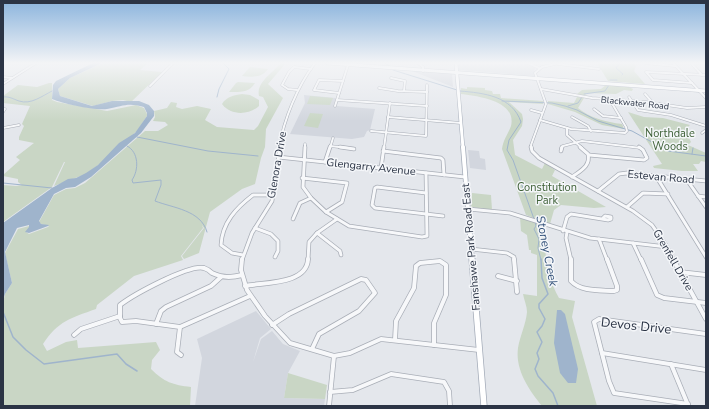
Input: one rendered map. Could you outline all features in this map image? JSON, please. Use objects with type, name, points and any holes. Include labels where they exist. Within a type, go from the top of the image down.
[{"type":"main road","name":"Fanshawe Park Road East","points":[[456,82],[461,123],[484,406]]},
{"type":"main road","points":[[592,82],[706,91]]},
{"type":"street","points":[[150,86],[154,82]]},
{"type":"street","points":[[284,82],[282,85],[288,89],[297,90]]},
{"type":"street","name":"Glenora Drive","points":[[301,82],[282,130],[274,195],[269,207],[255,228],[243,254],[242,275],[250,296],[282,337],[290,343],[334,356]]},
{"type":"street","points":[[318,82],[314,90],[339,93]]},
{"type":"street","points":[[335,106],[343,82]]},
{"type":"street","points":[[404,91],[405,82]]},
{"type":"street","name":"Grenfell Drive","points":[[538,82],[546,102],[531,145],[532,151],[539,158],[645,218],[652,225],[667,247],[706,319]]},
{"type":"street","points":[[680,82],[692,83],[706,98]]},
{"type":"street","points":[[371,131],[426,136],[428,120],[427,85]]},
{"type":"street","points":[[379,88],[427,92]]},
{"type":"street","name":"Blackwater Road","points":[[541,89],[565,92],[590,98],[652,102],[688,109],[706,107]]},
{"type":"street","points":[[564,96],[565,92]]},
{"type":"street","points":[[645,94],[650,97],[652,102]]},
{"type":"street","points":[[629,97],[638,110],[671,115],[706,126]]},
{"type":"street","points":[[337,100],[427,106]]},
{"type":"street","points":[[540,120],[567,128],[625,133],[627,132],[627,128],[610,100]]},
{"type":"street","points":[[381,168],[390,103]]},
{"type":"street","points":[[594,109],[603,116],[621,118]]},
{"type":"street","points":[[531,110],[542,113]]},
{"type":"street","points":[[388,117],[461,123]]},
{"type":"street","points":[[572,117],[588,126],[591,131]]},
{"type":"street","points":[[3,128],[19,125]]},
{"type":"street","points":[[567,128],[567,135],[589,155],[590,162],[572,177]]},
{"type":"street","points":[[702,133],[706,130]]},
{"type":"street","points":[[325,162],[333,138]]},
{"type":"street","points":[[561,151],[563,146],[582,141],[636,147],[643,150],[647,158],[644,160],[589,155]]},
{"type":"street","points":[[305,144],[302,178],[303,187],[311,198],[326,212],[354,227],[424,237],[428,234],[426,214],[426,173]]},
{"type":"street","points":[[330,146],[354,148]]},
{"type":"street","points":[[383,151],[441,158],[443,160],[444,175]]},
{"type":"street","name":"Glengarry Avenue","points":[[278,157],[465,178]]},
{"type":"street","name":"Estevan Road","points":[[598,191],[619,174],[627,173],[706,181]]},
{"type":"street","points":[[656,176],[706,257]]},
{"type":"street","points":[[302,178],[347,183],[342,202],[326,212]]},
{"type":"street","points":[[687,180],[706,207]]},
{"type":"street","points":[[426,193],[376,187],[372,205],[375,208],[443,216]]},
{"type":"street","points":[[627,207],[643,193],[668,194]]},
{"type":"street","points":[[243,254],[232,253],[221,245],[224,230],[232,215],[253,195],[274,195]]},
{"type":"street","points":[[698,196],[706,197]]},
{"type":"street","points":[[293,219],[300,203],[311,198]]},
{"type":"street","points":[[468,209],[510,213],[565,232],[599,239],[667,247]]},
{"type":"street","points":[[599,239],[617,286],[617,290],[614,291],[582,288],[572,284],[571,281],[570,253],[565,232],[567,217],[571,214],[603,218]]},
{"type":"street","points":[[245,286],[257,283],[282,282],[303,272],[308,264],[309,242],[317,233],[337,219]]},
{"type":"street","points":[[255,228],[264,230],[278,240],[280,249],[275,256]]},
{"type":"street","points":[[317,233],[340,250],[341,255]]},
{"type":"street","points":[[633,243],[657,295],[664,298],[706,303]]},
{"type":"street","points":[[471,249],[510,254],[516,260],[517,292]]},
{"type":"street","points":[[394,340],[396,321],[414,288],[416,266],[418,264],[440,261],[446,265],[446,295],[434,323],[434,345]]},
{"type":"street","points":[[242,275],[232,278],[221,277],[204,268],[192,269],[131,296],[120,305],[120,316],[122,322],[136,321],[180,327],[250,296]]},
{"type":"street","points":[[680,272],[706,275]]},
{"type":"street","points":[[498,276],[517,281]]},
{"type":"street","points":[[156,324],[161,312],[166,307],[211,286],[221,277]]},
{"type":"street","points":[[272,325],[289,314],[361,279],[366,280],[375,293],[369,304],[361,311],[324,330],[319,334],[312,349]]},
{"type":"street","points":[[74,335],[81,329],[120,316]]},
{"type":"street","name":"Devos Drive","points":[[688,405],[614,393],[609,381],[593,325],[596,320],[599,319],[706,334]]},
{"type":"street","points":[[180,327],[177,352],[181,355]]},
{"type":"street","points":[[329,406],[334,356],[350,353],[381,339],[479,350]]},
{"type":"street","points":[[602,353],[706,370]]},
{"type":"street","points":[[672,364],[688,405]]},
{"type":"street","points":[[330,392],[353,390],[386,375],[398,375],[444,382],[449,391],[450,406]]},
{"type":"shaded area","points":[[440,82],[453,82],[453,87]]},
{"type":"shaded area","points":[[304,95],[336,98],[335,100],[338,101],[337,106],[375,109],[370,130],[367,131],[364,137],[352,139],[290,134],[305,103]]},
{"type":"shaded area","points":[[468,150],[479,151],[480,158],[485,159],[486,170],[470,168]]},
{"type":"shaded area","points":[[256,311],[271,329],[260,338],[253,362],[261,339],[272,331],[283,344],[300,351],[288,373],[284,398],[325,399],[324,406],[195,406],[202,358],[197,339]]},
{"type":"green space","points":[[66,82],[152,82],[131,102],[123,100],[112,101],[93,106],[60,96],[58,89]]},
{"type":"green space","points":[[263,82],[270,82],[268,84],[283,98],[266,129],[265,147],[255,184],[242,189],[210,212],[199,253],[184,259],[182,256],[204,228],[202,225],[203,228],[181,256],[183,260],[134,276],[97,305],[96,309],[72,318],[60,325],[43,344],[47,351],[66,342],[77,340],[78,348],[156,342],[160,350],[152,360],[151,369],[160,377],[169,382],[191,387],[190,406],[3,406],[3,303],[5,294],[12,283],[5,253],[18,229],[29,226],[26,232],[29,234],[48,227],[49,226],[39,222],[54,195],[66,189],[75,188],[85,183],[145,131],[158,131],[168,125],[165,122],[153,121],[155,117],[154,111],[167,108],[171,102],[177,103],[176,107],[182,109],[197,106],[211,109],[205,120],[217,127],[254,130],[258,126],[268,107],[263,97],[259,96],[260,86]]},
{"type":"green space","points":[[621,82],[643,82],[645,84]]},
{"type":"green space","points":[[52,83],[52,100],[57,102],[107,111],[136,105],[144,108],[147,116],[137,131],[101,163],[86,174],[54,186],[64,162],[52,187],[3,222],[3,185],[22,185],[18,182],[18,179],[3,175],[20,160],[16,157],[34,143],[19,140],[24,126],[22,124],[30,106],[3,103],[3,96],[18,85],[37,87]]},
{"type":"green space","points":[[236,83],[255,83],[250,89],[240,92],[229,92]]},
{"type":"green space","points":[[606,85],[629,87],[633,89],[632,91],[624,90],[616,94],[587,93],[584,96],[577,94],[582,90],[601,89]]},
{"type":"green space","name":"Constitution Park","points":[[467,87],[485,88],[485,90],[492,91],[493,94],[500,94],[501,98],[543,101],[543,104],[509,102],[522,114],[523,119],[522,126],[513,140],[515,155],[542,169],[545,163],[555,170],[552,176],[606,207],[594,208],[561,205],[554,210],[550,224],[526,215],[502,149],[504,140],[511,126],[511,118],[508,111],[495,101],[477,96],[461,94],[461,88],[467,89]]},
{"type":"green space","points":[[242,94],[250,95],[259,100],[259,106],[250,111],[240,113],[230,111],[222,104],[230,97]]},
{"type":"green space","points":[[310,96],[333,98],[330,105],[307,104]]},
{"type":"green space","points":[[577,97],[584,98],[578,108],[598,119],[622,124],[624,129],[602,125],[575,112],[548,104],[548,101],[574,103]]},
{"type":"green space","name":"Northdale Woods","points":[[628,112],[644,117],[663,118],[690,125],[686,129],[691,136],[689,138],[691,142],[688,145],[706,153],[706,162],[701,161],[699,164],[693,164],[698,171],[654,168],[653,166],[662,164]]},
{"type":"green space","points":[[310,113],[323,114],[318,128],[304,126]]},
{"type":"green space","points":[[472,193],[491,195],[492,210],[471,207]]},
{"type":"green space","points":[[520,217],[543,225],[547,263],[551,281],[559,298],[575,301],[572,317],[597,406],[542,406],[532,393],[521,372],[518,348],[527,312],[523,294],[537,296],[537,255],[531,253],[531,250],[529,250],[527,235],[521,231]]},
{"type":"green space","points":[[288,373],[327,385],[325,399],[284,398]]},
{"type":"water","points":[[55,82],[66,82],[58,89],[60,96],[92,106],[112,101],[139,101],[149,105],[154,111],[154,116],[141,133],[91,177],[75,187],[66,188],[54,194],[39,221],[41,224],[49,225],[48,226],[29,233],[25,232],[29,225],[17,228],[5,252],[12,283],[3,300],[3,223],[52,188],[68,179],[76,178],[86,173],[98,165],[119,143],[135,133],[147,116],[144,107],[138,106],[129,105],[107,109],[95,109],[57,101],[52,99],[53,85]]},
{"type":"water","points":[[557,310],[561,310],[565,314],[578,369],[576,383],[568,383],[560,373],[554,343]]},
{"type":"waterway","points":[[217,97],[222,82]]},
{"type":"waterway","name":"Stoney Creek","points":[[432,82],[457,90]]},
{"type":"waterway","points":[[584,94],[605,91],[609,85]]},
{"type":"waterway","points":[[3,97],[28,102],[52,91]]},
{"type":"waterway","name":"Stoney Creek","points":[[460,91],[487,95],[504,101]]},
{"type":"waterway","points":[[568,106],[578,103],[582,97]]},
{"type":"waterway","points":[[504,101],[552,103],[565,106],[577,110],[598,121],[632,131],[668,151],[706,156]]},
{"type":"waterway","name":"Stoney Creek","points":[[504,101],[517,113],[521,122],[509,140],[507,150],[513,160],[534,219]]},
{"type":"waterway","points":[[137,137],[208,151],[258,156]]},
{"type":"waterway","points":[[127,146],[134,152],[137,162],[136,171],[132,180],[133,183],[161,180],[161,185],[155,201],[193,214],[204,225],[207,232]]},
{"type":"waterway","points":[[692,154],[693,148]]},
{"type":"waterway","points":[[3,183],[52,188]]},
{"type":"waterway","name":"Stoney Creek","points":[[535,222],[536,226],[534,229],[539,239],[538,248],[541,260]]},
{"type":"waterway","name":"Stoney Creek","points":[[541,259],[542,278],[548,294],[539,304],[539,308],[545,319],[537,332],[542,342],[537,353],[539,359],[535,369],[538,376],[553,393],[558,406]]},
{"type":"waterway","points":[[3,312],[13,337],[26,350],[44,364],[117,354],[126,364],[137,371]]}]
